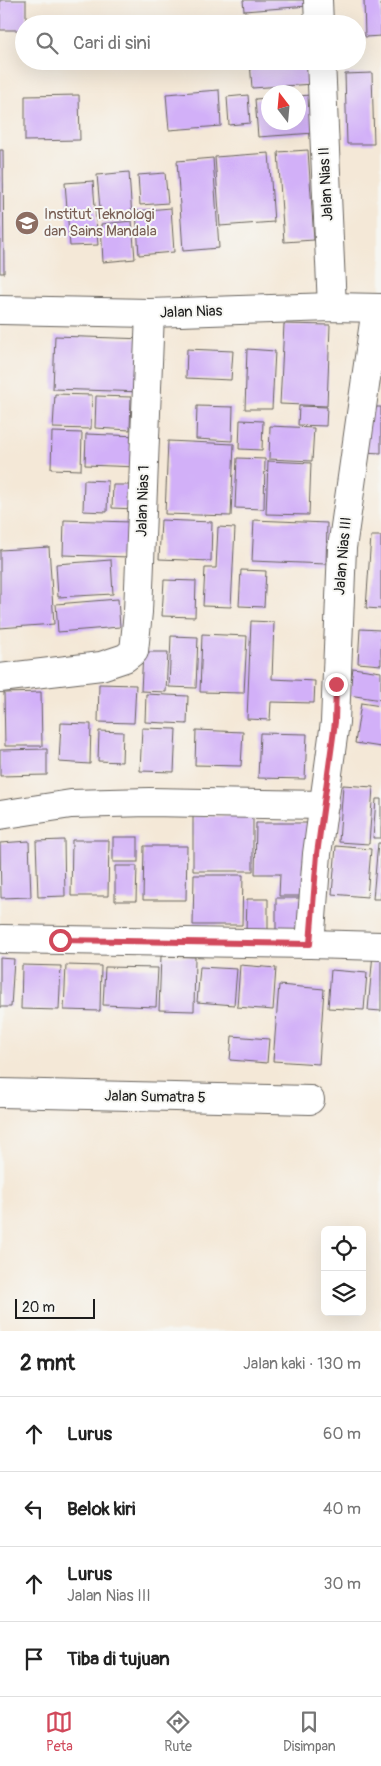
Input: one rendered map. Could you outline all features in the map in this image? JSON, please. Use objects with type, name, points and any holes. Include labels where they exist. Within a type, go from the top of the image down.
[{"type":"street","points":[[318,0],[319,15]]},
{"type":"street","name":"Jalan Nias II","points":[[321,70],[332,307]]},
{"type":"street","name":"Jalan Nias","points":[[0,310],[150,313],[332,307],[378,308]]},
{"type":"street","name":"Jalan Nias III","points":[[310,944],[317,854],[335,722],[342,548],[378,308]]},
{"type":"street","name":"Jalan Nias 1","points":[[0,678],[101,666],[125,658],[134,651],[138,612],[150,313]]},
{"type":"street","points":[[0,815],[71,804],[139,802],[324,805]]},
{"type":"street","points":[[2,939],[381,946]]},
{"type":"street","name":"Jalan Sumatra 5","points":[[0,1093],[310,1100]]},
{"type":"building","points":[[0,0],[26,0],[26,15],[15,15],[15,30],[0,30]]},
{"type":"building","points":[[243,0],[308,0],[308,6],[244,11]]},
{"type":"building","points":[[364,0],[381,0],[381,36],[366,37],[366,15],[364,15]]},
{"type":"building","points":[[251,70],[312,70],[313,84],[261,85],[261,87],[252,88]]},
{"type":"building","points":[[372,73],[374,144],[347,144],[345,74]]},
{"type":"building","points":[[219,90],[221,126],[169,130],[166,94]]},
{"type":"building","points":[[79,95],[80,140],[25,141],[25,96]]},
{"type":"building","points":[[248,95],[250,123],[229,125],[227,97]]},
{"type":"building","points":[[306,95],[311,95],[314,133],[258,137],[255,99],[261,99],[261,130],[306,130]]},
{"type":"building","points":[[0,150],[3,150],[4,273],[0,273]]},
{"type":"building","points":[[308,150],[314,240],[284,242],[278,152]]},
{"type":"building","points":[[269,153],[274,222],[220,226],[215,157]]},
{"type":"building","points":[[213,158],[219,248],[183,251],[177,161]]},
{"type":"building","points":[[129,172],[132,218],[101,220],[97,175]]},
{"type":"building","points":[[165,173],[168,203],[140,205],[138,175]]},
{"type":"building","points":[[93,181],[98,245],[70,246],[65,183]]},
{"type":"building","points":[[171,208],[174,252],[139,255],[136,211]]},
{"type":"building","points":[[132,221],[135,259],[103,262],[101,224]]},
{"type":"building","points":[[284,324],[330,325],[327,406],[280,404]]},
{"type":"building","points":[[55,336],[146,339],[144,392],[53,389]]},
{"type":"building","points":[[187,349],[233,351],[231,380],[186,378]]},
{"type":"building","points":[[247,349],[275,351],[272,409],[245,409]]},
{"type":"building","points":[[55,394],[92,395],[91,429],[53,428]]},
{"type":"building","points":[[96,396],[131,397],[130,430],[95,428]]},
{"type":"building","points":[[197,406],[233,407],[232,441],[196,439]]},
{"type":"building","points":[[299,406],[327,407],[326,426],[298,425]]},
{"type":"building","points":[[364,407],[381,407],[381,453],[363,452]]},
{"type":"building","points":[[240,420],[263,421],[262,450],[239,449]]},
{"type":"building","points":[[270,426],[314,428],[312,461],[269,459]]},
{"type":"building","points":[[52,432],[82,433],[81,470],[51,469]]},
{"type":"building","points":[[86,434],[139,436],[138,467],[85,465]]},
{"type":"building","points":[[168,441],[234,444],[231,516],[165,514]]},
{"type":"building","points":[[237,458],[265,459],[264,509],[235,508]]},
{"type":"building","points":[[268,461],[311,463],[309,515],[266,514]]},
{"type":"building","points":[[84,480],[108,481],[107,512],[83,511]]},
{"type":"building","points":[[113,485],[136,485],[135,509],[112,508]]},
{"type":"building","points":[[64,520],[131,522],[130,557],[63,555]]},
{"type":"building","points":[[161,520],[212,522],[211,561],[159,559]]},
{"type":"building","points":[[254,520],[327,523],[326,564],[252,561]]},
{"type":"building","points":[[218,527],[235,528],[231,607],[203,606],[205,568],[216,568]]},
{"type":"building","points":[[371,536],[381,536],[381,609],[366,608]]},
{"type":"building","points":[[49,547],[54,624],[0,628],[0,550]]},
{"type":"building","points":[[111,560],[113,594],[58,597],[56,564]]},
{"type":"building","points":[[241,570],[266,571],[264,607],[239,606]]},
{"type":"building","points":[[164,580],[196,581],[195,617],[162,616]]},
{"type":"building","points":[[118,599],[120,627],[58,632],[56,604]]},
{"type":"building","points":[[251,621],[274,622],[272,679],[315,681],[314,703],[271,702],[270,720],[247,719]]},
{"type":"building","points":[[360,629],[381,630],[381,665],[358,663]]},
{"type":"building","points":[[202,634],[247,636],[244,693],[200,692]]},
{"type":"building","points":[[171,636],[198,637],[196,688],[169,687]]},
{"type":"building","points":[[143,652],[168,652],[166,692],[141,691]]},
{"type":"building","points":[[353,668],[381,672],[381,700],[349,695]]},
{"type":"building","points":[[99,684],[136,685],[134,723],[98,722]]},
{"type":"building","points":[[41,692],[42,746],[5,746],[4,693]]},
{"type":"building","points":[[146,694],[188,696],[187,724],[145,722]]},
{"type":"building","points":[[361,703],[381,706],[381,747],[355,743]]},
{"type":"building","points":[[61,723],[91,724],[90,764],[59,762]]},
{"type":"building","points":[[142,728],[176,729],[174,772],[140,771]]},
{"type":"building","points":[[196,730],[243,732],[241,766],[195,765]]},
{"type":"building","points":[[99,731],[123,732],[122,762],[98,761]]},
{"type":"building","points":[[260,733],[307,734],[305,779],[258,778]]},
{"type":"building","points":[[47,749],[47,775],[0,776],[0,750]]},
{"type":"building","points":[[343,785],[373,787],[369,844],[339,842]]},
{"type":"building","points":[[376,799],[381,799],[381,838],[373,838]]},
{"type":"building","points":[[193,816],[253,817],[253,871],[193,871]]},
{"type":"building","points":[[256,823],[311,823],[306,896],[279,896],[280,874],[255,874]]},
{"type":"building","points":[[113,837],[138,837],[138,862],[113,862]]},
{"type":"building","points":[[64,840],[65,896],[38,897],[36,841]]},
{"type":"building","points":[[72,840],[109,840],[108,896],[71,896]]},
{"type":"building","points":[[29,841],[31,897],[1,898],[0,843]]},
{"type":"building","points":[[378,843],[381,843],[381,899],[373,899]]},
{"type":"building","points":[[144,846],[187,846],[186,900],[143,900]]},
{"type":"building","points":[[336,846],[371,849],[367,897],[332,894]]},
{"type":"building","points":[[115,866],[137,866],[136,901],[115,901]]},
{"type":"building","points":[[194,875],[243,875],[242,925],[193,925]]},
{"type":"building","points":[[276,898],[304,898],[304,935],[276,935]]},
{"type":"building","points":[[247,899],[268,899],[268,931],[246,931]]},
{"type":"building","points":[[373,953],[381,954],[381,1011],[368,1010]]},
{"type":"building","points":[[161,956],[195,957],[194,1011],[159,1010]]},
{"type":"building","points":[[0,958],[14,959],[11,1007],[0,1007]]},
{"type":"building","points":[[22,965],[61,966],[59,1010],[21,1009]]},
{"type":"building","points":[[66,965],[101,966],[100,1011],[64,1010]]},
{"type":"building","points":[[240,965],[276,968],[273,1010],[237,1007]]},
{"type":"building","points":[[105,967],[158,968],[156,1007],[103,1005]]},
{"type":"building","points":[[200,967],[237,969],[234,1005],[197,1002]]},
{"type":"building","points":[[331,970],[367,973],[364,1010],[328,1008]]},
{"type":"building","points":[[279,985],[324,989],[319,1064],[273,1061]]},
{"type":"building","points":[[232,1036],[269,1039],[267,1063],[230,1060]]},
{"type":"place","name":"Institut Teknologi dan Sains Mandala","points":[[27,223]]},
{"type":"route","points":[[60,940],[310,944],[317,854],[335,722],[336,684]]}]
